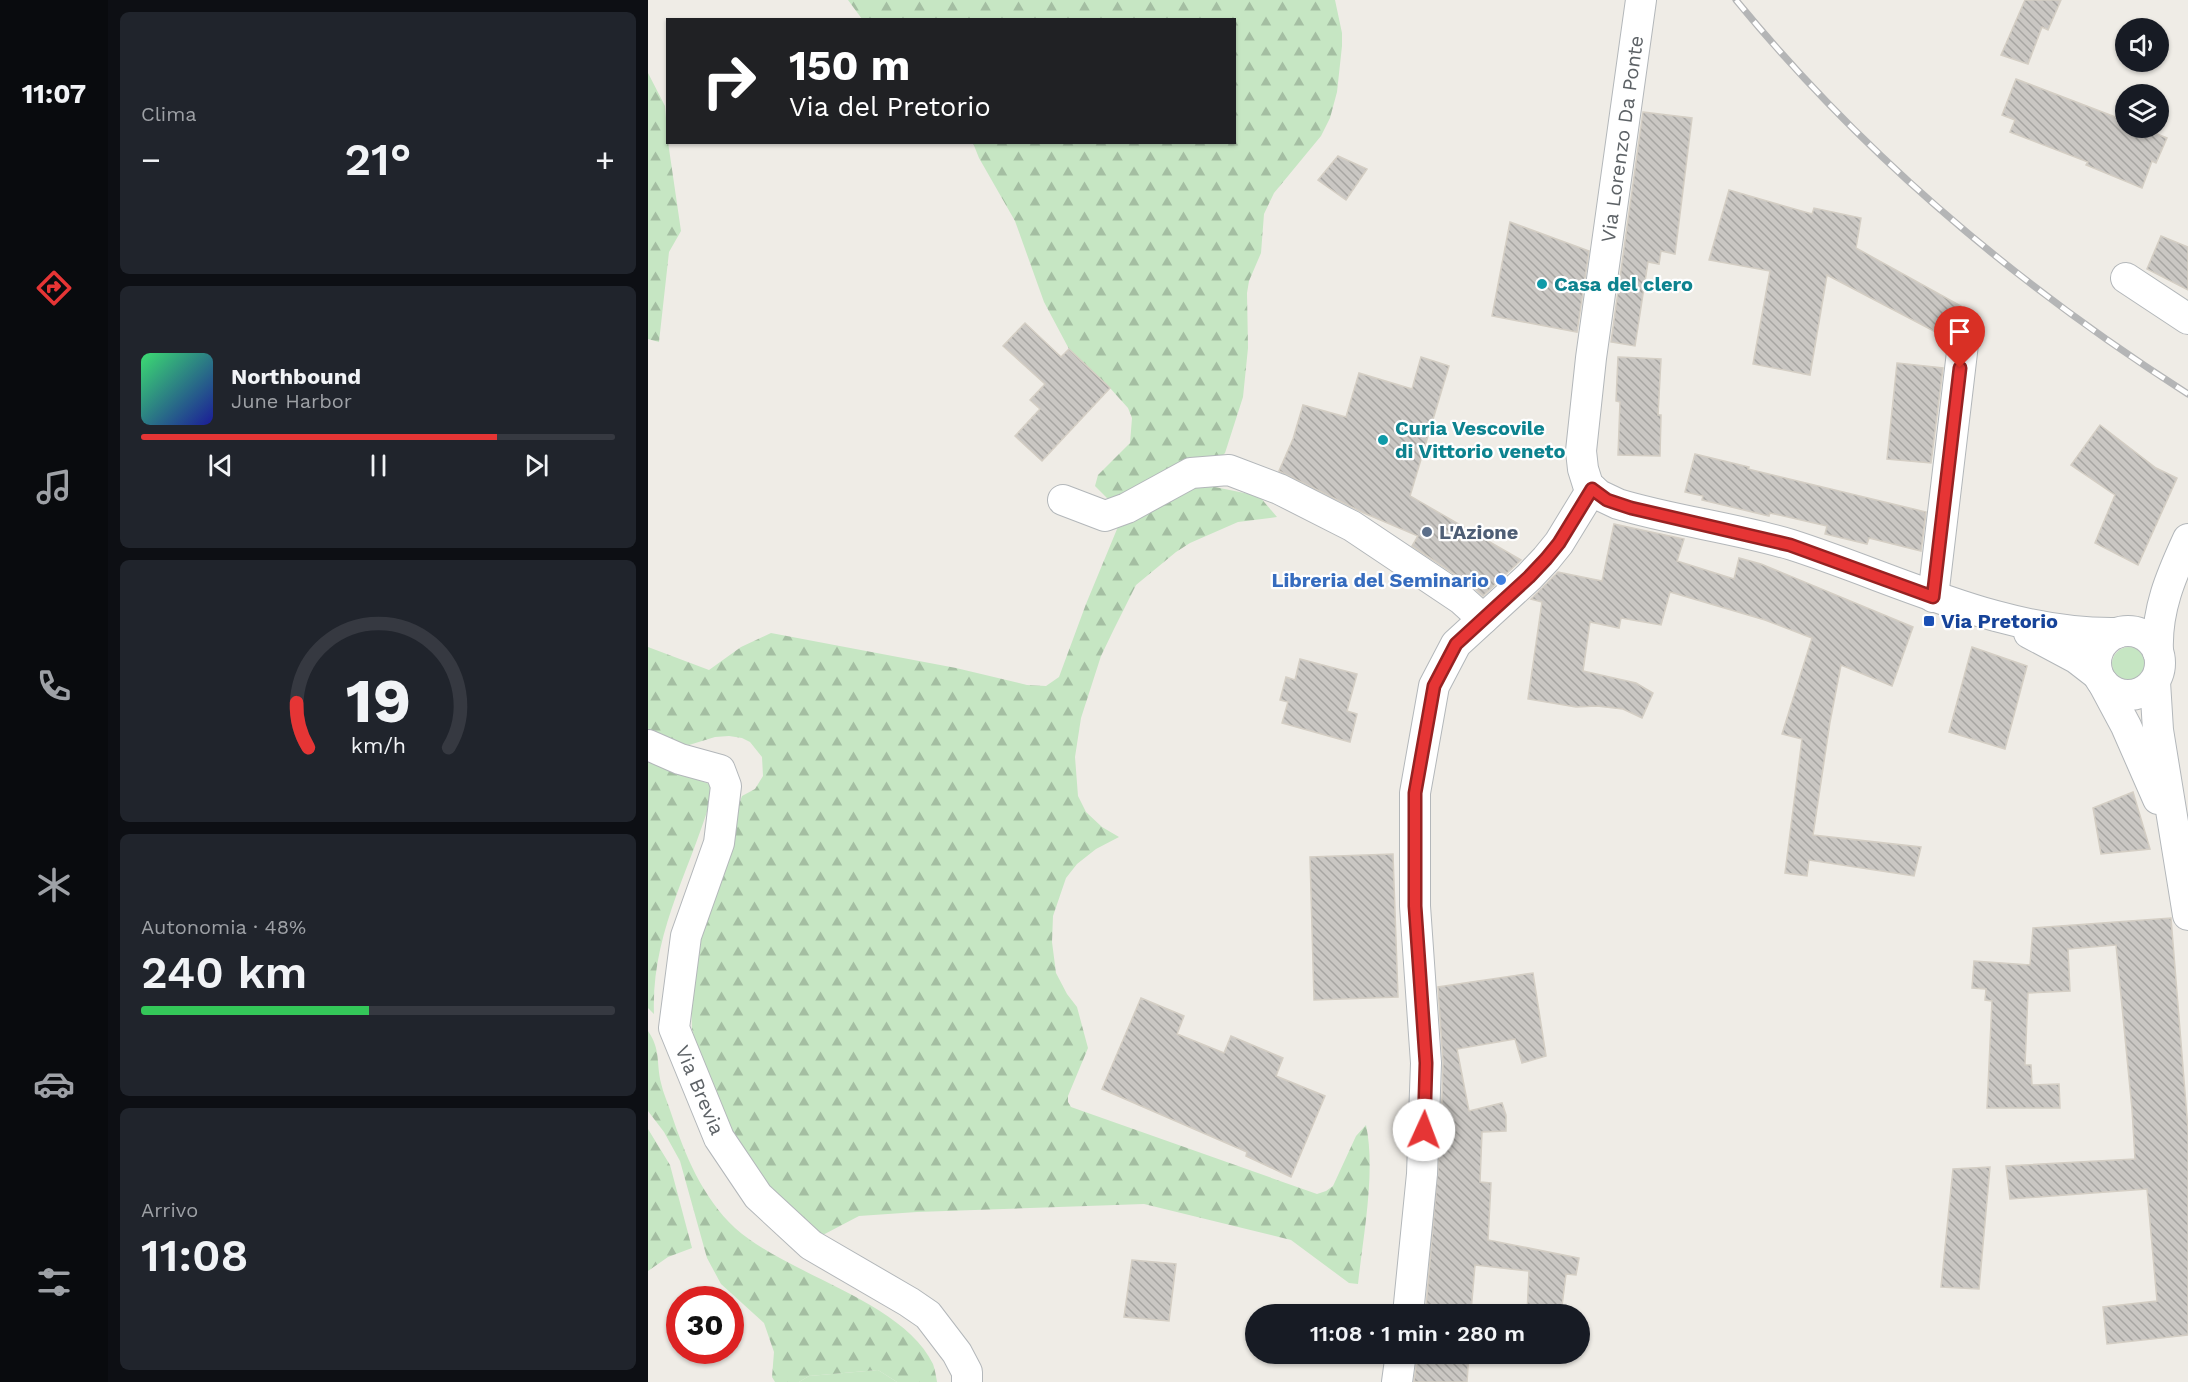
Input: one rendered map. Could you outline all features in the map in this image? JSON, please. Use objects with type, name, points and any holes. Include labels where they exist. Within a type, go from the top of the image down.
[{"type":"street","name":"Via Lorenzo Da Ponte","points":[[1592,489],[1585,477],[1581,451],[1591,358],[1641,0]]},
{"type":"street","points":[[2126,278],[2188,319]]},
{"type":"street","points":[[1933,597],[1963,344]]},
{"type":"street","points":[[1063,500],[1105,516],[1127,508],[1191,473],[1228,470],[1279,489],[1352,526],[1461,599],[1483,619]]},
{"type":"street","points":[[1409,1304],[1422,1174],[1426,1063],[1415,906],[1415,793],[1434,686],[1456,644],[1546,559],[1559,543],[1592,489],[1607,500],[1631,508],[1790,545],[1933,597],[1994,616],[2080,632],[2137,632],[2154,643],[2158,652]]},
{"type":"street","points":[[1994,616],[2063,650],[2101,679],[2110,690],[2129,695],[2148,689],[2155,682],[2159,672],[2158,629],[2162,605],[2169,580],[2188,538]]},
{"type":"street","points":[[2117,633],[2101,646],[2097,655],[2101,679],[2126,726],[2178,849]]},
{"type":"street","points":[[2155,682],[2158,730],[2188,915]]},
{"type":"street","name":"Via Brevia","points":[[648,745],[680,759],[720,770],[726,786],[718,843],[686,936],[674,1028],[718,1138],[758,1196],[811,1245],[909,1302],[928,1316],[957,1353],[967,1372],[967,1382]]},
{"type":"street","points":[[1397,1382],[1399,1364]]},
{"type":"green space","points":[[848,0],[1335,0],[1342,33],[1337,92],[1330,118],[1321,136],[1274,193],[1264,214],[1261,253],[1249,281],[1247,293],[1248,348],[1243,397],[1225,453],[1219,459],[1113,502],[1095,486],[1098,475],[1130,443],[1132,418],[1128,408],[1110,388],[1069,349],[1044,302],[1015,221],[973,144],[1236,144],[1236,18],[861,18]]},
{"type":"green space","points":[[648,73],[665,106],[666,144],[668,144],[681,231],[669,252],[659,342],[648,339]]},
{"type":"green space","points":[[1210,486],[1259,496],[1277,517],[1238,522],[1190,543],[1136,585],[1101,656],[1081,718],[1075,757],[1078,796],[1086,812],[1102,827],[1119,837],[1096,849],[1077,864],[1066,878],[1053,916],[1052,942],[1056,973],[1077,1007],[1088,1048],[1068,1096],[1068,1102],[1071,1107],[1317,1194],[1333,1186],[1356,1136],[1366,1125],[1369,1143],[1369,1183],[1358,1284],[1349,1283],[1291,1240],[1144,1204],[859,1216],[819,1237],[746,1166],[706,1077],[692,1029],[691,1000],[695,958],[717,864],[742,796],[755,789],[763,776],[762,757],[750,742],[742,738],[715,737],[689,745],[666,741],[648,732],[648,647],[709,670],[741,647],[771,633],[956,668],[1027,685],[1046,686],[1059,677],[1122,517],[1195,487]]},
{"type":"green space","points":[[2129,647],[2141,652],[2146,664],[2141,676],[2129,681],[2117,676],[2112,664],[2117,652]]},
{"type":"green space","points":[[648,761],[712,785],[714,788],[666,926],[655,983],[654,1014],[648,1008]]},
{"type":"green space","points":[[648,1031],[657,1050],[663,1090],[682,1144],[696,1175],[723,1216],[757,1245],[870,1305],[896,1322],[918,1342],[933,1364],[937,1382],[897,1382],[878,1370],[809,1376],[799,1382],[775,1382],[772,1377],[774,1352],[764,1323],[744,1305],[744,1286],[723,1286],[721,1284],[707,1258],[680,1161],[664,1132],[648,1111]]},
{"type":"green space","points":[[648,1129],[670,1165],[692,1248],[668,1257],[648,1271]]},
{"type":"green space","points":[[878,1370],[897,1382],[799,1382],[809,1376]]},
{"type":"building","points":[[2025,0],[2061,0],[2048,30],[2042,27],[2028,64],[2001,55]]},
{"type":"building","points":[[2016,79],[2115,117],[2115,138],[2167,138],[2156,163],[2152,161],[2142,188],[2086,165],[2088,162],[2010,132],[2015,120],[2002,115]]},
{"type":"building","points":[[1643,112],[1692,118],[1675,254],[1661,251],[1659,264],[1648,262],[1635,346],[1611,342]]},
{"type":"building","points":[[1338,156],[1367,169],[1346,200],[1318,180]]},
{"type":"building","points":[[1729,190],[1812,214],[1814,208],[1861,218],[1856,248],[1961,306],[1947,338],[1827,275],[1810,375],[1753,364],[1770,271],[1709,260]]},
{"type":"building","name":"Casa del clero","points":[[1510,222],[1589,251],[1577,332],[1492,316]]},
{"type":"building","points":[[2161,236],[2188,247],[2188,290],[2147,269]]},
{"type":"building","points":[[1025,323],[1061,357],[1069,349],[1110,388],[1042,461],[1015,436],[1040,409],[1030,400],[1045,384],[1003,346]]},
{"type":"building","points":[[1421,357],[1449,366],[1410,496],[1521,560],[1483,596],[1471,585],[1412,546],[1418,536],[1364,513],[1279,471],[1293,439],[1303,405],[1346,417],[1359,373],[1412,389]]},
{"type":"building","points":[[1618,357],[1661,359],[1658,415],[1661,415],[1660,456],[1618,455],[1620,402],[1616,401]]},
{"type":"building","points":[[1897,363],[1943,368],[1931,463],[1887,459]]},
{"type":"building","points":[[2100,425],[2156,468],[2177,478],[2138,565],[2095,543],[2115,495],[2071,465]]},
{"type":"building","points":[[1695,454],[1926,512],[1921,551],[1869,538],[1867,544],[1825,534],[1827,526],[1770,513],[1769,516],[1702,500],[1703,496],[1685,492]]},
{"type":"building","points":[[1614,524],[1684,539],[1677,561],[1734,579],[1739,558],[1761,564],[1913,627],[1892,686],[1841,665],[1813,835],[1921,847],[1914,876],[1809,860],[1807,876],[1785,873],[1802,739],[1782,734],[1812,638],[1765,620],[1670,592],[1661,625],[1621,618],[1619,628],[1590,622],[1583,671],[1636,683],[1653,693],[1642,718],[1623,709],[1597,706],[1576,707],[1528,699],[1542,602],[1531,599],[1558,572],[1602,581]]},
{"type":"building","points":[[1972,647],[2027,666],[2005,749],[1949,732]]},
{"type":"building","points":[[1300,659],[1357,674],[1347,711],[1357,714],[1350,742],[1282,723],[1288,702],[1280,700],[1286,677],[1295,680]]},
{"type":"building","points":[[2133,792],[2150,849],[2101,854],[2093,808]]},
{"type":"building","points":[[1393,854],[1398,997],[1314,1000],[1310,857]]},
{"type":"building","points":[[2171,918],[2188,1130],[2188,1335],[2107,1344],[2103,1307],[2157,1301],[2147,1189],[2010,1199],[2006,1166],[2135,1159],[2116,945],[2068,949],[2070,991],[2028,993],[2025,1065],[2031,1065],[2032,1085],[2059,1084],[2060,1108],[1987,1108],[1992,1001],[1985,1000],[1986,989],[1972,988],[1974,961],[2030,965],[2033,928]]},
{"type":"building","points":[[1533,973],[1546,1056],[1522,1063],[1515,1039],[1457,1049],[1469,1111],[1502,1103],[1506,1115],[1506,1131],[1482,1132],[1480,1182],[1491,1183],[1488,1240],[1579,1258],[1576,1275],[1566,1274],[1562,1304],[1527,1304],[1529,1271],[1475,1265],[1472,1304],[1426,1304],[1441,1134],[1443,1062],[1438,987]]},
{"type":"building","points":[[1141,998],[1184,1016],[1177,1034],[1224,1053],[1231,1036],[1283,1058],[1276,1076],[1325,1096],[1291,1177],[1246,1156],[1247,1152],[1102,1089]]},
{"type":"building","points":[[1990,1167],[1979,1289],[1941,1287],[1953,1169]]},
{"type":"building","points":[[1132,1260],[1176,1264],[1169,1321],[1124,1317]]},
{"type":"building","points":[[1416,1364],[1468,1364],[1467,1382],[1414,1382]]},
{"type":"railway","points":[[1736,0],[1836,112],[1946,215],[2064,309],[2188,394]]},
{"type":"place","name":"Casa del clero","points":[[1542,284]]},
{"type":"place","name":"Curia Vescovile di Vittorio veneto","points":[[1383,440]]},
{"type":"place","name":"L'Azione","points":[[1427,532]]},
{"type":"place","name":"Libreria del Seminario","points":[[1501,580]]},
{"type":"place","name":"Via Pretorio","points":[[1929,621]]},
{"type":"route","points":[[1424,1130],[1426,1063],[1415,906],[1415,793],[1434,686],[1456,644],[1546,559],[1559,543],[1592,489],[1607,500],[1631,508],[1790,545],[1933,597],[1960,368]]}]
